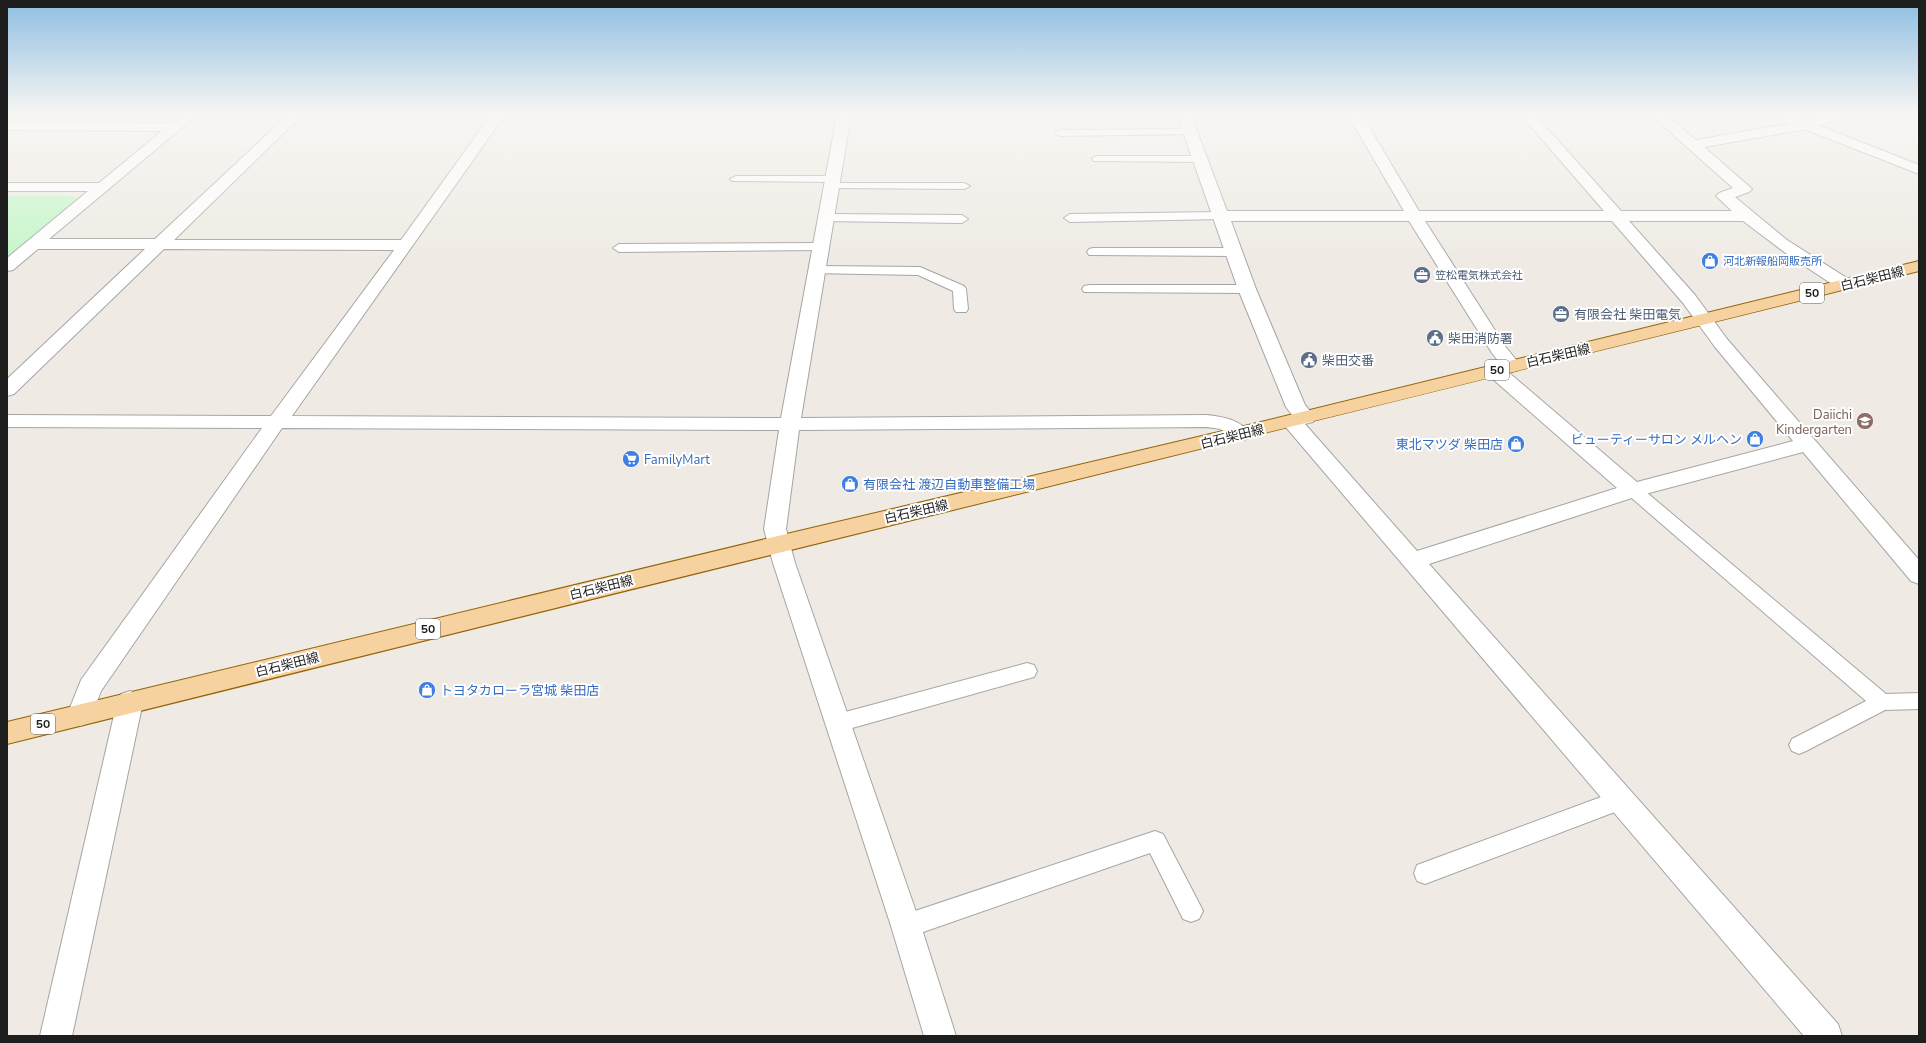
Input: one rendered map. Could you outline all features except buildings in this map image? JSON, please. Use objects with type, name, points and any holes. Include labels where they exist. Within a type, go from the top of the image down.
[{"type":"main road","name":"白石柴田線","points":[[7,733],[778,544],[1298,420],[1919,266]]},
{"type":"street","points":[[7,266],[131,164]]},
{"type":"street","points":[[7,390],[244,164]]},
{"type":"street","points":[[80,715],[90,687],[276,423],[464,164]]},
{"type":"street","points":[[835,164],[790,424],[775,529],[778,544],[906,926],[940,1036]]},
{"type":"street","points":[[1201,164],[1235,252],[1247,289],[1296,407],[1298,420],[1412,561],[1826,1036]]},
{"type":"street","points":[[1384,164],[1415,217],[1498,349],[1503,368],[1633,490]]},
{"type":"street","points":[[1570,164],[1689,299],[1721,343],[1919,575]]},
{"type":"street","points":[[1716,164],[1744,189],[1724,196],[1745,216],[1790,249],[1844,284]]},
{"type":"street","points":[[1903,164],[1919,170]]},
{"type":"street","points":[[7,187],[102,187]]},
{"type":"street","points":[[1220,216],[1745,216]]},
{"type":"street","points":[[34,244],[406,245]]},
{"type":"street","points":[[7,421],[790,424],[1208,421],[1226,424],[1240,434]]},
{"type":"street","points":[[1412,561],[1633,490],[1807,444]]},
{"type":"street","points":[[56,1036],[130,702]]},
{"type":"lane","points":[[736,179],[964,186]]},
{"type":"lane","points":[[1070,218],[1220,216]]},
{"type":"lane","points":[[826,218],[962,219]]},
{"type":"lane","points":[[619,248],[821,247]]},
{"type":"lane","points":[[1093,252],[1235,252]]},
{"type":"lane","points":[[816,270],[920,271],[959,289],[961,310]]},
{"type":"lane","points":[[1089,289],[1247,289]]},
{"type":"lane","points":[[1633,490],[1882,702]]},
{"type":"lane","points":[[838,723],[1027,671]]},
{"type":"lane","points":[[1799,745],[1882,702],[1919,701]]},
{"type":"lane","points":[[1425,873],[1620,800]]},
{"type":"lane","points":[[906,926],[1155,841],[1191,911]]},
{"type":"green space","points":[[7,196],[71,196],[78,199],[7,256]]},
{"type":"place","name":"河北新報船岡販売所","points":[[1710,261]]},
{"type":"place","name":"笠松電気株式会社","points":[[1422,275]]},
{"type":"place","name":"有限会社 柴田電気","points":[[1561,314]]},
{"type":"place","name":"柴田消防署","points":[[1435,338]]},
{"type":"place","name":"柴田交番","points":[[1309,360]]},
{"type":"place","name":"Daiichi Kindergarten","points":[[1865,421]]},
{"type":"place","name":"ビューティーサロン メルヘン","points":[[1755,439]]},
{"type":"place","name":"東北マツダ 柴田店","points":[[1516,444]]},
{"type":"place","name":"FamilyMart","points":[[631,459]]},
{"type":"place","name":"有限会社 渡辺自動車整備工場","points":[[850,484]]},
{"type":"place","name":"トヨタカローラ宮城 柴田店","points":[[427,690]]}]
